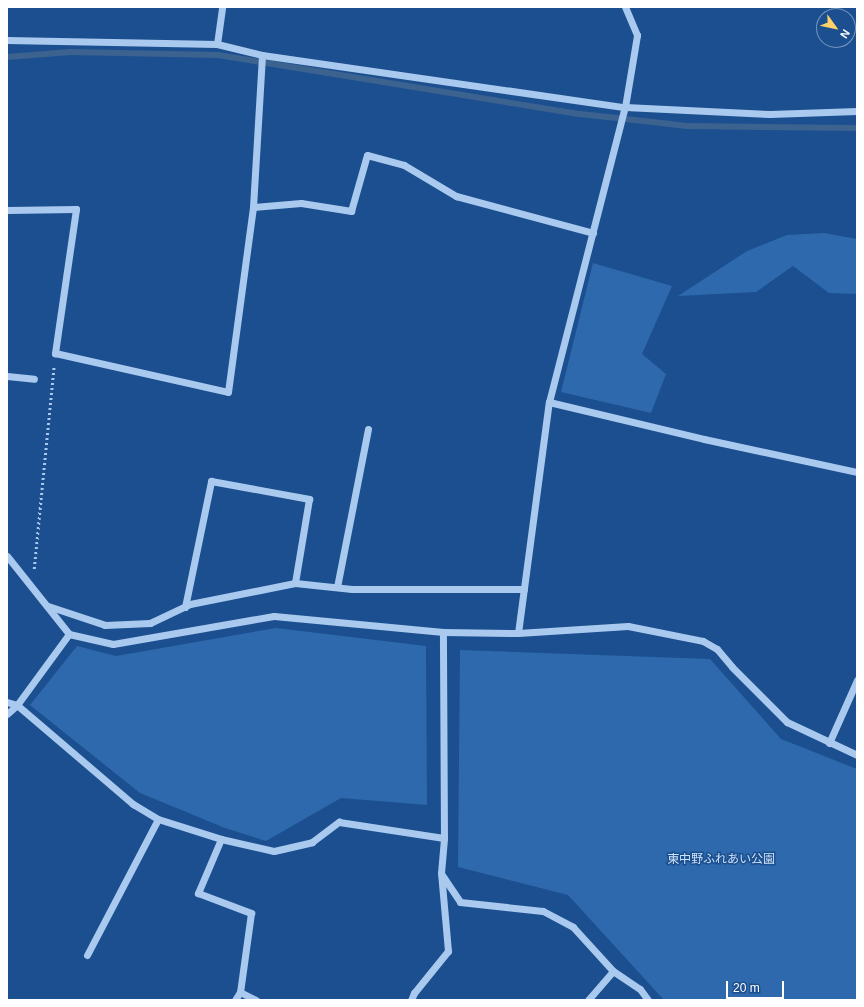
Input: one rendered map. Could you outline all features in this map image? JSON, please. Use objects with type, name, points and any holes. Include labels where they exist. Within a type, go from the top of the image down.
[{"type":"street","points":[[217,44],[222,7]]},
{"type":"street","points":[[518,633],[549,402],[625,107],[637,35],[625,7]]},
{"type":"street","points":[[7,40],[217,44],[262,55],[625,107],[770,114],[857,111]]},
{"type":"street","points":[[7,210],[76,210],[55,353],[228,392],[253,207],[262,55]]},
{"type":"street","points":[[253,207],[300,203],[351,211],[367,155],[404,165],[456,196],[593,233]]},
{"type":"street","points":[[7,376],[34,379]]},
{"type":"street","points":[[549,402],[704,439],[857,472]]},
{"type":"street","points":[[337,587],[368,429]]},
{"type":"street","points":[[185,606],[211,481],[309,499],[295,582]]},
{"type":"street","points":[[7,556],[33,586],[69,634],[113,644],[274,616],[443,632],[518,633],[628,626],[703,641],[717,649],[787,722],[829,744],[857,755]]},
{"type":"street","points":[[48,606],[105,625],[150,623],[185,606],[295,582],[337,587],[524,588]]},
{"type":"street","points":[[411,1000],[414,993],[448,951],[441,873],[444,838],[443,632]]},
{"type":"street","points":[[7,714],[17,706],[69,634]]},
{"type":"street","points":[[829,744],[857,680]]},
{"type":"street","points":[[7,702],[17,706],[133,804],[158,819],[221,839],[274,851],[312,842],[339,822],[444,838]]},
{"type":"street","points":[[87,955],[158,819]]},
{"type":"street","points":[[221,839],[198,892],[251,913],[240,992],[235,1000]]},
{"type":"street","points":[[441,873],[460,902],[544,911],[568,924],[613,971],[640,989],[648,1000]]},
{"type":"street","points":[[588,1000],[613,971]]},
{"type":"street","points":[[240,992],[256,1000]]},
{"type":"path","points":[[33,586],[55,353]]},
{"type":"green space","points":[[824,233],[857,239],[857,294],[829,293],[793,266],[756,292],[678,296],[747,251],[787,235]]},
{"type":"green space","points":[[593,263],[672,286],[642,354],[666,374],[651,413],[561,392]]},
{"type":"green space","points":[[276,628],[426,646],[427,805],[341,798],[266,841],[225,828],[140,793],[30,705],[77,646],[116,656]]},
{"type":"green space","name":"東中野ふれあい公園","points":[[460,650],[710,659],[781,739],[857,769],[857,1000],[664,1000],[568,895],[458,867]]},
{"type":"waterway","points":[[7,57],[71,52],[218,55],[580,114],[687,126],[857,128]]}]
